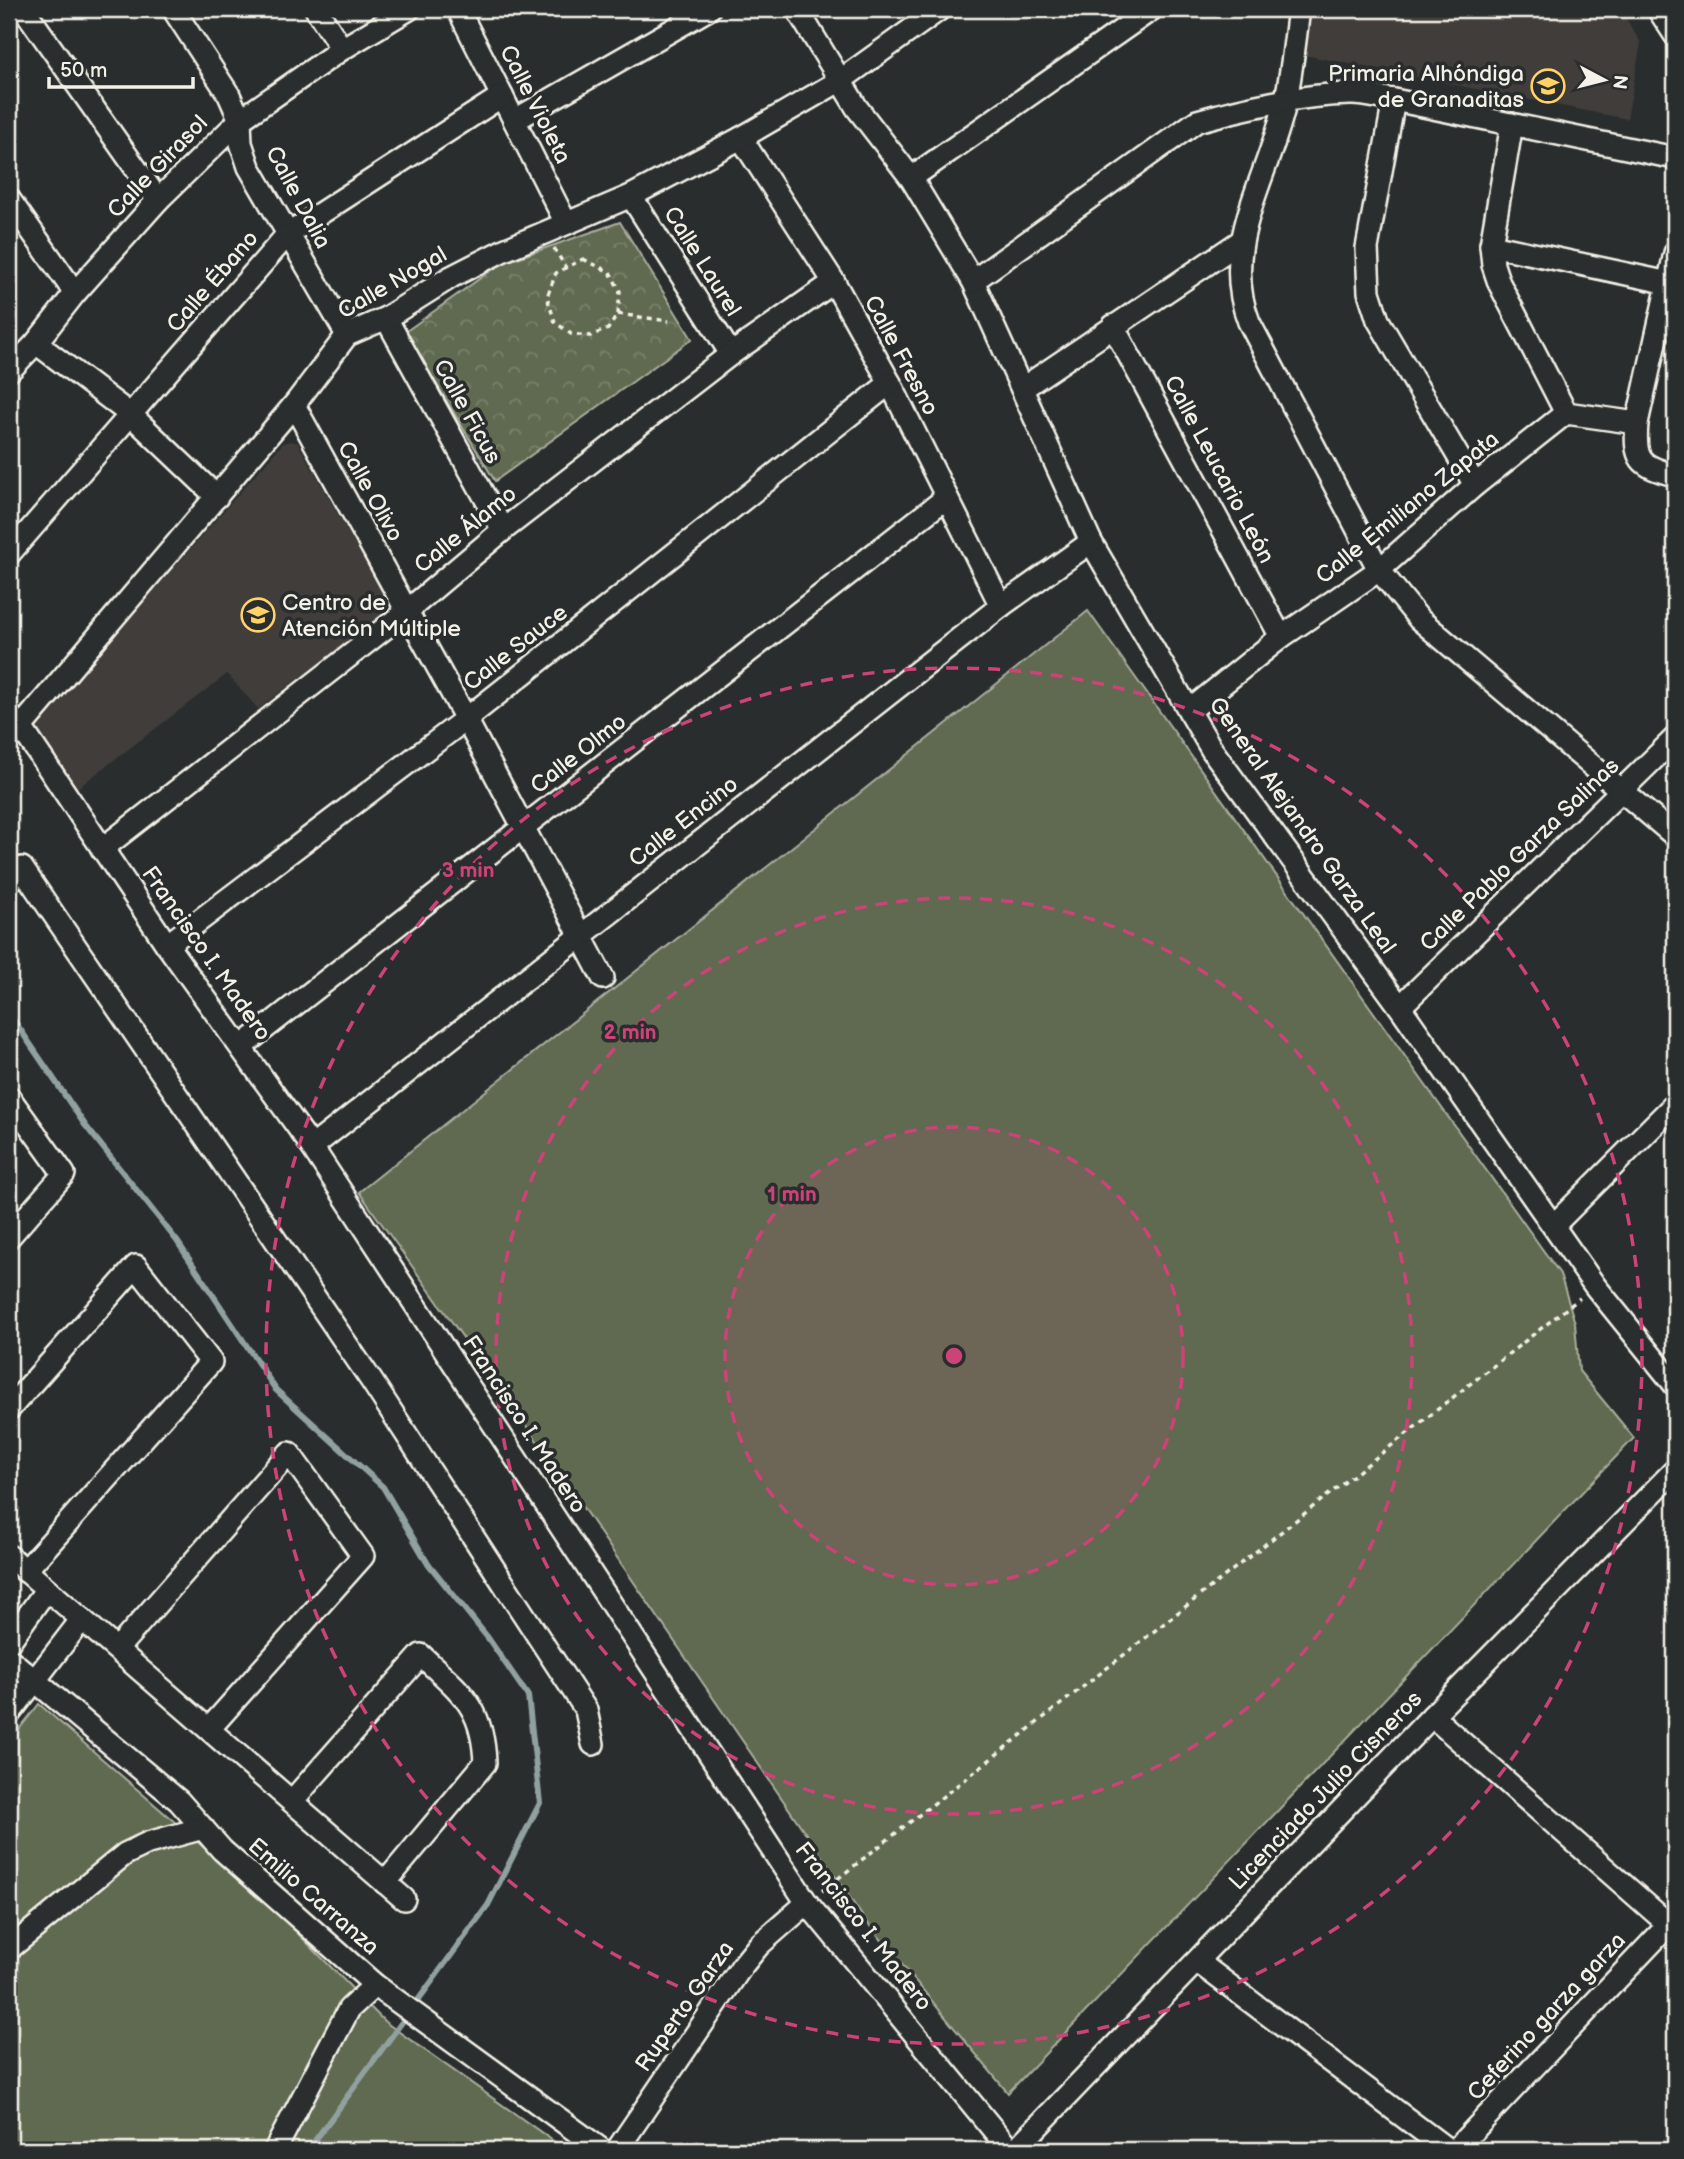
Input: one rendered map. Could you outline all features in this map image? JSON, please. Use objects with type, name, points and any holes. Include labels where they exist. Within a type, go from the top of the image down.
[{"type":"street","points":[[24,9],[158,200]]},
{"type":"street","name":"Calle Dalia","points":[[173,9],[229,95],[240,120],[241,144],[249,167],[347,335]]},
{"type":"street","points":[[316,9],[342,50]]},
{"type":"street","name":"Calle Girasol","points":[[9,371],[158,200],[240,120],[342,50],[409,9]]},
{"type":"street","name":"Calle Violeta","points":[[459,9],[566,223]]},
{"type":"street","points":[[515,120],[709,9]]},
{"type":"street","name":"General Alejandro Garza Leal","points":[[797,9],[857,108],[911,178],[973,281],[1091,542],[1212,750],[1400,1007],[1595,1286],[1675,1384]]},
{"type":"street","name":"Calle Nogal","points":[[15,721],[218,496],[294,405],[347,335],[387,318],[461,272],[504,250],[631,196],[741,138],[841,80],[940,9]]},
{"type":"street","points":[[911,178],[1152,9]]},
{"type":"street","points":[[1299,9],[1286,101],[1241,241],[1238,275],[1241,302],[1249,322],[1379,570],[1419,619],[1675,836]]},
{"type":"street","points":[[1658,9],[1675,35]]},
{"type":"street","points":[[973,281],[1197,121],[1286,101],[1352,94],[1394,100],[1675,158]]},
{"type":"street","name":"Calle Ébano","points":[[9,554],[287,235],[502,96]]},
{"type":"street","points":[[1394,100],[1367,248],[1369,292],[1378,320],[1475,485]]},
{"type":"street","points":[[1512,124],[1491,245],[1493,265],[1499,283],[1566,413],[1637,423]]},
{"type":"street","name":"Calle Fresno","points":[[741,138],[834,282],[890,383],[1001,606]]},
{"type":"street","name":"Calle Laurel","points":[[631,196],[731,354]]},
{"type":"street","points":[[9,199],[75,293]]},
{"type":"street","points":[[1023,388],[1241,241]]},
{"type":"street","points":[[1491,245],[1669,283]]},
{"type":"street","points":[[1665,472],[1635,449],[1637,423],[1675,253]]},
{"type":"street","name":"Calle Álamo","points":[[102,849],[407,611],[503,530],[731,354],[834,282]]},
{"type":"street","name":"Calle Ficus","points":[[387,318],[503,530]]},
{"type":"street","name":"Calle Leucario León","points":[[1113,326],[1281,637]]},
{"type":"street","points":[[36,343],[131,415],[218,496]]},
{"type":"street","name":"Calle Sauce","points":[[167,945],[466,719],[890,383]]},
{"type":"street","name":"Calle Olivo","points":[[294,405],[466,719],[603,978]]},
{"type":"street","name":"Calle Emiliano Zapata","points":[[1189,711],[1281,637],[1379,570],[1475,485],[1566,413]]},
{"type":"street","name":"Calle Olmo","points":[[241,1047],[946,498]]},
{"type":"street","name":"Calle Encino","points":[[312,1147],[1001,606],[1091,542]]},
{"type":"street","name":"Francisco I. Madero","points":[[15,721],[167,945],[312,1147],[807,1903],[1013,2150]]},
{"type":"street","name":"Calle Pablo Garza Salinas","points":[[1400,1007],[1675,738]]},
{"type":"street","points":[[10,878],[22,868],[371,1380],[586,1710],[593,1744]]},
{"type":"street","points":[[9,1097],[64,1174],[9,1237]]},
{"type":"street","points":[[1554,1225],[1675,1104]]},
{"type":"street","points":[[9,1409],[136,1266],[211,1362],[25,1571]]},
{"type":"street","points":[[117,1649],[289,1453],[363,1556],[209,1729]]},
{"type":"street","name":"Licenciado Julio Cisneros","points":[[1013,2150],[1198,1962],[1432,1716],[1675,1470]]},
{"type":"street","points":[[9,1556],[404,1899]]},
{"type":"street","points":[[9,1642],[46,1590]]},
{"type":"street","points":[[9,1714],[82,1619]]},
{"type":"street","points":[[292,1801],[421,1655],[469,1701],[484,1737],[485,1763],[385,1883]]},
{"type":"street","name":"Emilio Carranza","points":[[9,1659],[179,1801],[222,1850],[375,1986],[602,2150]]},
{"type":"street","points":[[1432,1716],[1673,1924]]},
{"type":"street","points":[[9,1949],[125,1854],[148,1843],[203,1828]]},
{"type":"street","name":"Ruperto Garza","points":[[617,2150],[742,1966],[759,1945],[807,1903]]},
{"type":"street","name":"Ceferino garza garza","points":[[1455,2150],[1673,1924]]},
{"type":"street","points":[[1198,1962],[1447,2150]]},
{"type":"street","points":[[275,2150],[349,2009],[375,1986]]},
{"type":"path","points":[[583,259],[610,272],[620,291],[618,314],[608,329],[590,335],[571,334],[555,322],[547,297],[556,273],[583,259]]},
{"type":"path","points":[[618,314],[668,321]]},
{"type":"path","points":[[807,1903],[1595,1286]]},
{"type":"shaded area","name":"Primaria Alhóndiga de Granaditas","points":[[1304,9],[1620,9],[1641,43],[1627,119],[1299,54]]},
{"type":"shaded area","name":"Centro de Atención Múltiple","points":[[283,443],[298,443],[388,603],[386,613],[258,709],[227,674],[75,790],[39,736],[38,726],[41,720]]},
{"type":"green space","points":[[620,222],[692,339],[495,481],[405,332],[500,264]]},
{"type":"green space","points":[[1088,611],[1560,1274],[1575,1323],[1579,1371],[1634,1438],[1008,2093],[865,1920],[542,1448],[359,1192]]},
{"type":"green space","points":[[39,1704],[269,1904],[385,2022],[566,2150],[9,2150],[9,1742]]},
{"type":"waterway","points":[[9,1013],[85,1125],[177,1241],[276,1390],[383,1487],[427,1562],[488,1638],[528,1696],[540,1803],[488,1905],[308,2150]]},
{"type":"place","name":"Primaria Alhóndiga de Granaditas","points":[[1548,86]]},
{"type":"place","name":"Centro de Atención Múltiple","points":[[258,615]]}]
